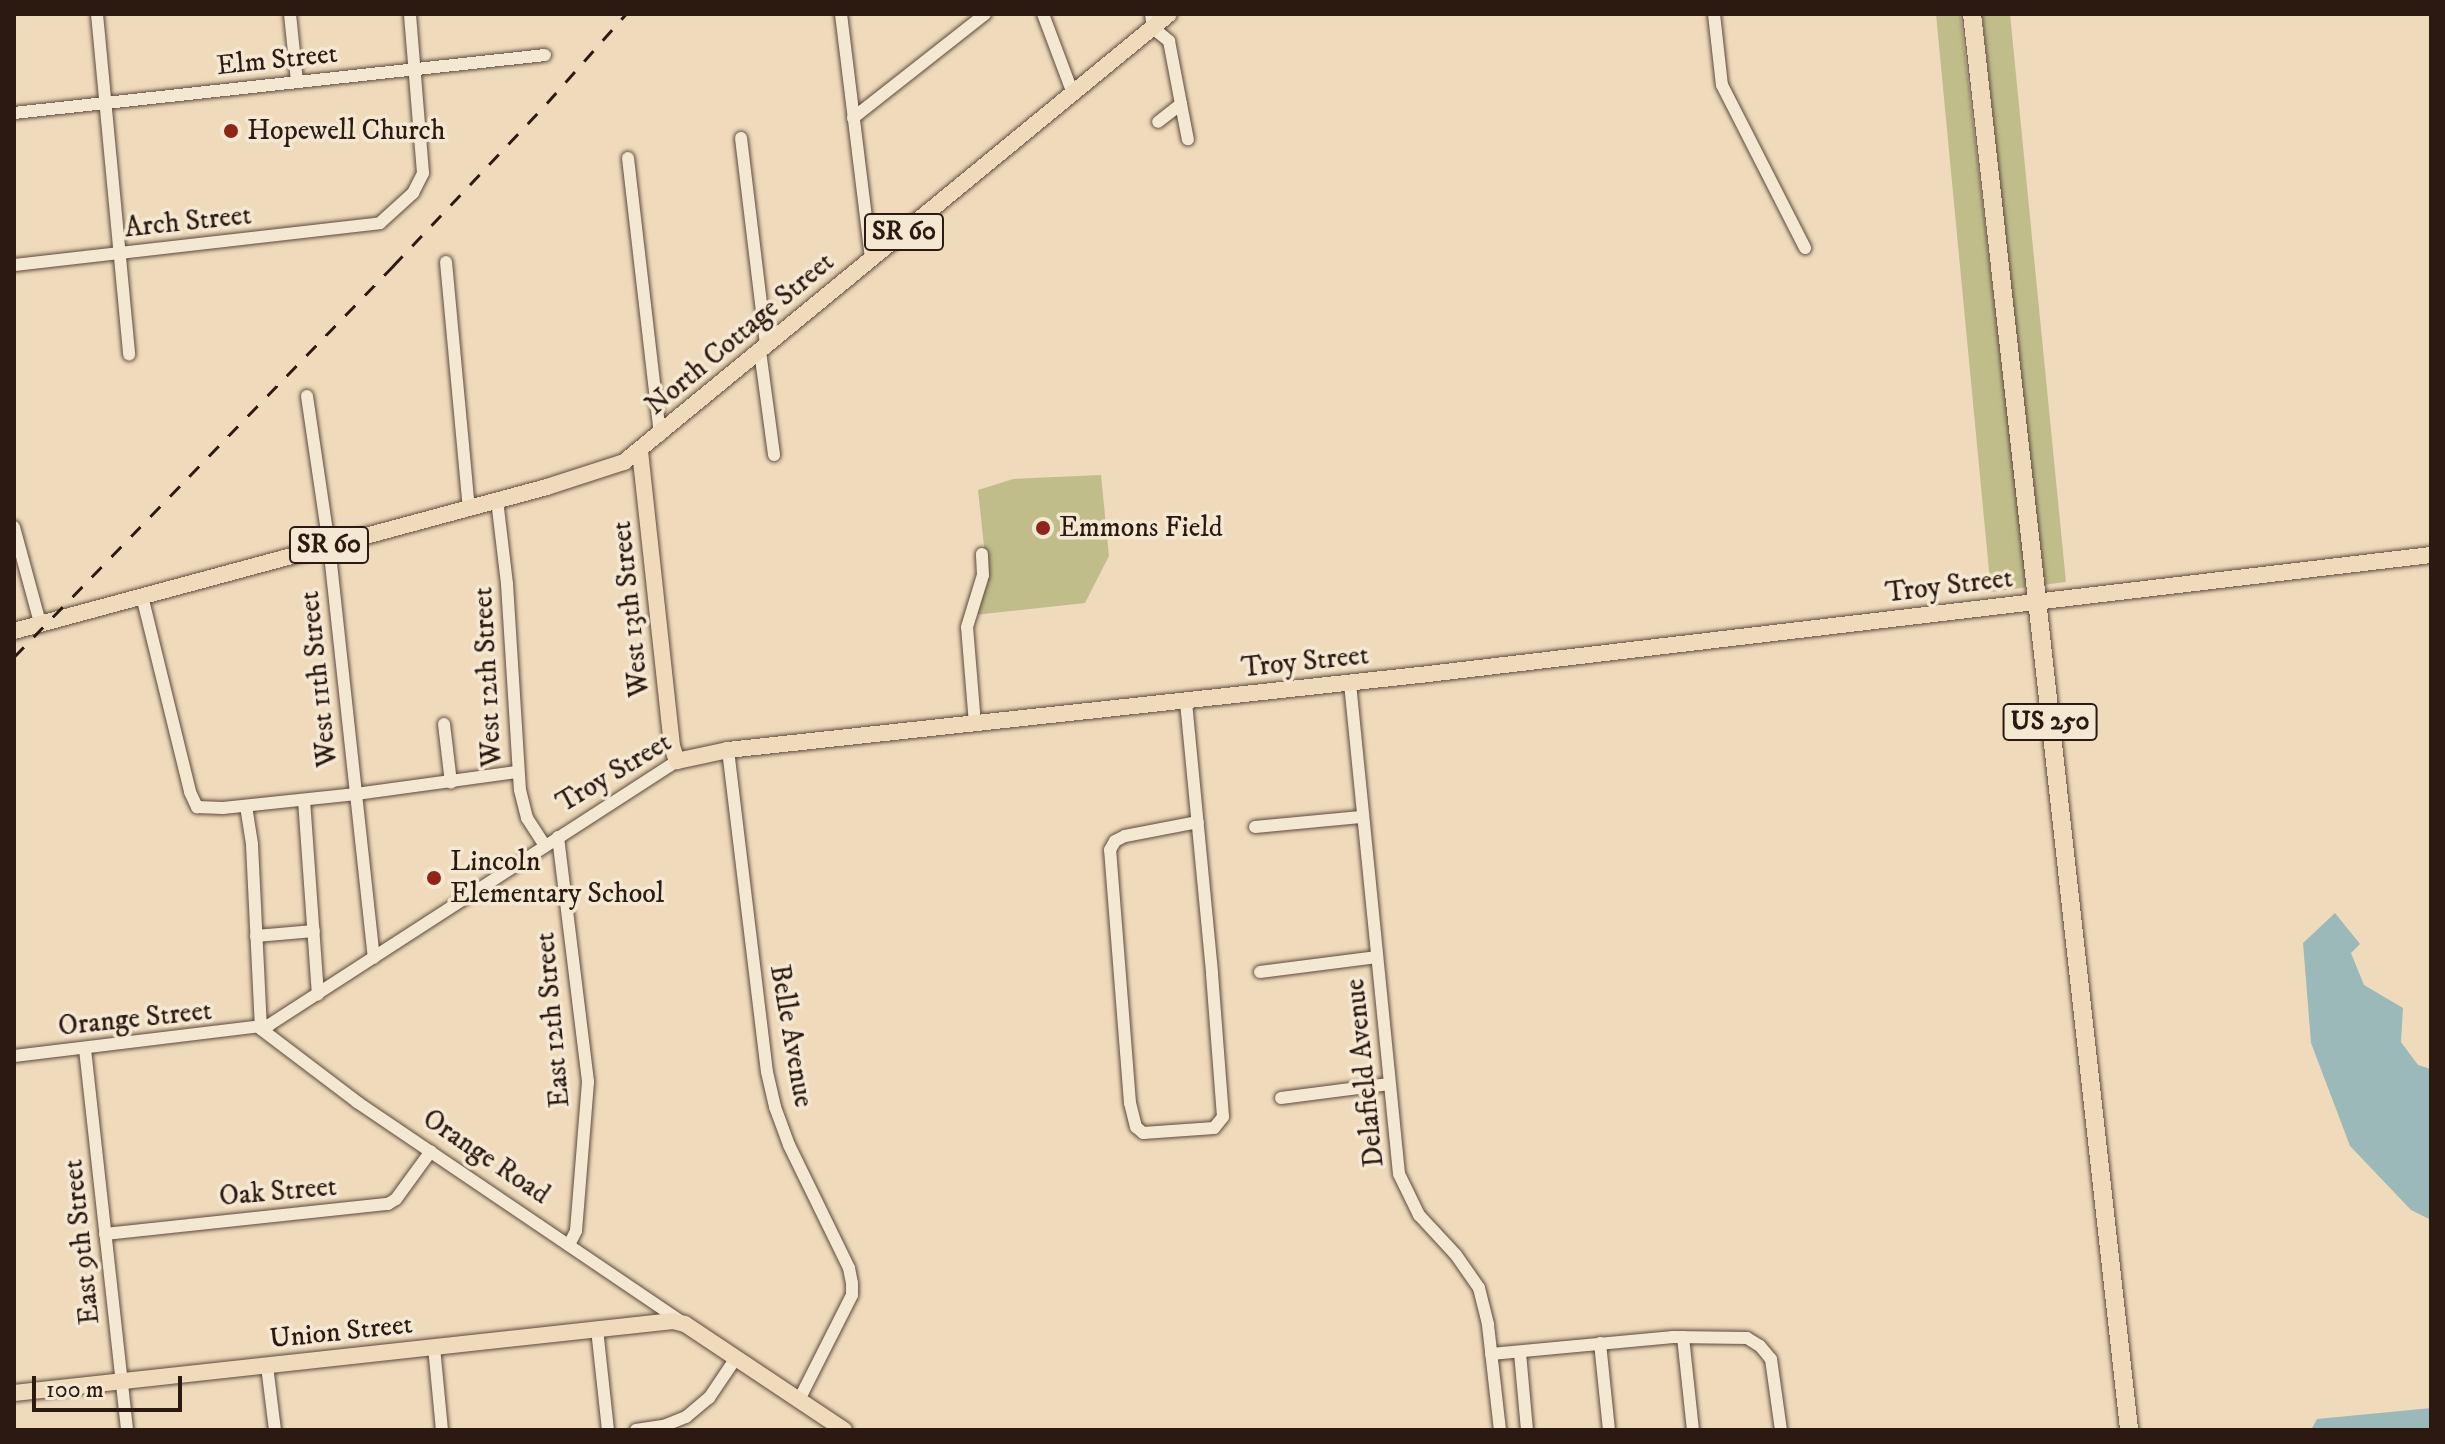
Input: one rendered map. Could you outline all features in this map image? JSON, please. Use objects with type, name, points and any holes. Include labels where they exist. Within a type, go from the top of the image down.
[{"type":"highway","name":"US 250","points":[[1972,14],[2129,1430]]},
{"type":"main road","name":"North Cottage Street","points":[[640,451],[1152,21],[1169,14]]},
{"type":"main road","name":"SR 60","points":[[14,631],[610,468],[640,451]]},
{"type":"main road","name":"West 13th Street","points":[[640,451],[672,746],[677,761]]},
{"type":"main road","name":"Troy Street","points":[[677,761],[728,750],[1186,702],[2431,555]]},
{"type":"main road","name":"Orange Road","points":[[679,1323],[844,1430]]},
{"type":"main road","name":"Union Street","points":[[14,1393],[597,1329],[679,1323]]},
{"type":"street","points":[[97,14],[129,354]]},
{"type":"street","points":[[290,14],[297,82]]},
{"type":"street","points":[[410,14],[415,69]]},
{"type":"street","points":[[841,14],[871,259]]},
{"type":"street","points":[[853,118],[985,14]]},
{"type":"street","points":[[1043,14],[1072,91]]},
{"type":"street","points":[[1714,14],[1722,85],[1805,248]]},
{"type":"street","points":[[1152,21],[1169,41],[1188,139]]},
{"type":"street","name":"Elm Street","points":[[14,113],[545,55]]},
{"type":"street","name":"Arch Street","points":[[14,265],[368,227],[391,215],[421,180],[424,155],[415,69]]},
{"type":"street","points":[[1158,122],[1181,104]]},
{"type":"street","points":[[741,138],[774,455]]},
{"type":"street","points":[[628,158],[660,435]]},
{"type":"street","points":[[446,262],[469,508]]},
{"type":"street","name":"West 11th Street","points":[[307,396],[329,545],[374,958]]},
{"type":"street","name":"West 12th Street","points":[[497,500],[507,584],[517,772],[523,807],[545,846]]},
{"type":"street","points":[[14,527],[40,623]]},
{"type":"street","points":[[975,724],[967,627],[983,575],[982,554]]},
{"type":"street","points":[[142,596],[193,802],[202,809],[451,783],[517,772]]},
{"type":"street","name":"Delafield Avenue","points":[[1350,683],[1399,1174],[1406,1194],[1419,1215],[1456,1255],[1479,1288],[1500,1430]]},
{"type":"street","points":[[1186,702],[1198,822],[1222,1121],[1214,1128],[1155,1135],[1139,1130],[1132,1114],[1110,850],[1115,841],[1125,836],[1198,822]]},
{"type":"street","points":[[444,724],[451,783]]},
{"type":"street","name":"Belle Avenue","points":[[728,750],[767,1072],[775,1107],[789,1145],[849,1268],[852,1283],[852,1295],[799,1400]]},
{"type":"street","name":"Troy Street","points":[[261,1029],[677,761]]},
{"type":"street","points":[[304,800],[318,994]]},
{"type":"street","points":[[246,806],[261,1029]]},
{"type":"street","points":[[1255,827],[1361,817]]},
{"type":"street","name":"East 12th Street","points":[[558,837],[588,1082],[576,1231],[569,1245]]},
{"type":"street","points":[[256,936],[314,931]]},
{"type":"street","points":[[1260,972],[1377,957]]},
{"type":"street","name":"Orange Road","points":[[261,1029],[357,1102],[679,1323]]},
{"type":"street","name":"Orange Street","points":[[14,1056],[261,1029]]},
{"type":"street","name":"East 9th Street","points":[[85,1049],[127,1430]]},
{"type":"street","points":[[1281,1098],[1389,1084]]},
{"type":"street","name":"Oak Street","points":[[105,1234],[388,1204],[396,1199],[431,1151]]},
{"type":"street","points":[[597,1329],[608,1430]]},
{"type":"street","points":[[1491,1354],[1683,1337],[1740,1337],[1760,1346],[1775,1371],[1781,1430]]},
{"type":"street","points":[[1683,1337],[1693,1430]]},
{"type":"street","points":[[1600,1343],[1609,1430]]},
{"type":"street","points":[[434,1347],[442,1430]]},
{"type":"street","points":[[1520,1353],[1527,1430]]},
{"type":"street","points":[[636,1430],[666,1425],[694,1411],[716,1389],[736,1358]]},
{"type":"street","points":[[267,1366],[275,1430]]},
{"type":"shaded area","points":[[1936,14],[1960,14],[2028,587],[1991,592]]},
{"type":"shaded area","points":[[1982,14],[2010,14],[2066,582],[2042,585]]},
{"type":"shaded area","name":"Emmons Field","points":[[1101,475],[1109,556],[1085,603],[974,615],[988,583],[978,490],[1013,479]]},
{"type":"water","points":[[2335,913],[2360,944],[2351,953],[2364,985],[2403,1008],[2401,1042],[2418,1065],[2431,1069],[2431,1220],[2411,1210],[2350,1146],[2311,1043],[2303,943]]},
{"type":"water","points":[[2431,1408],[2431,1430],[2311,1430],[2317,1419]]},
{"type":"railway","points":[[14,657],[393,266],[547,103],[626,14]]},
{"type":"place","name":"Hopewell Church","points":[[231,131]]},
{"type":"place","name":"Emmons Field","points":[[1043,528]]},
{"type":"place","name":"Lincoln Elementary School","points":[[434,878]]}]
